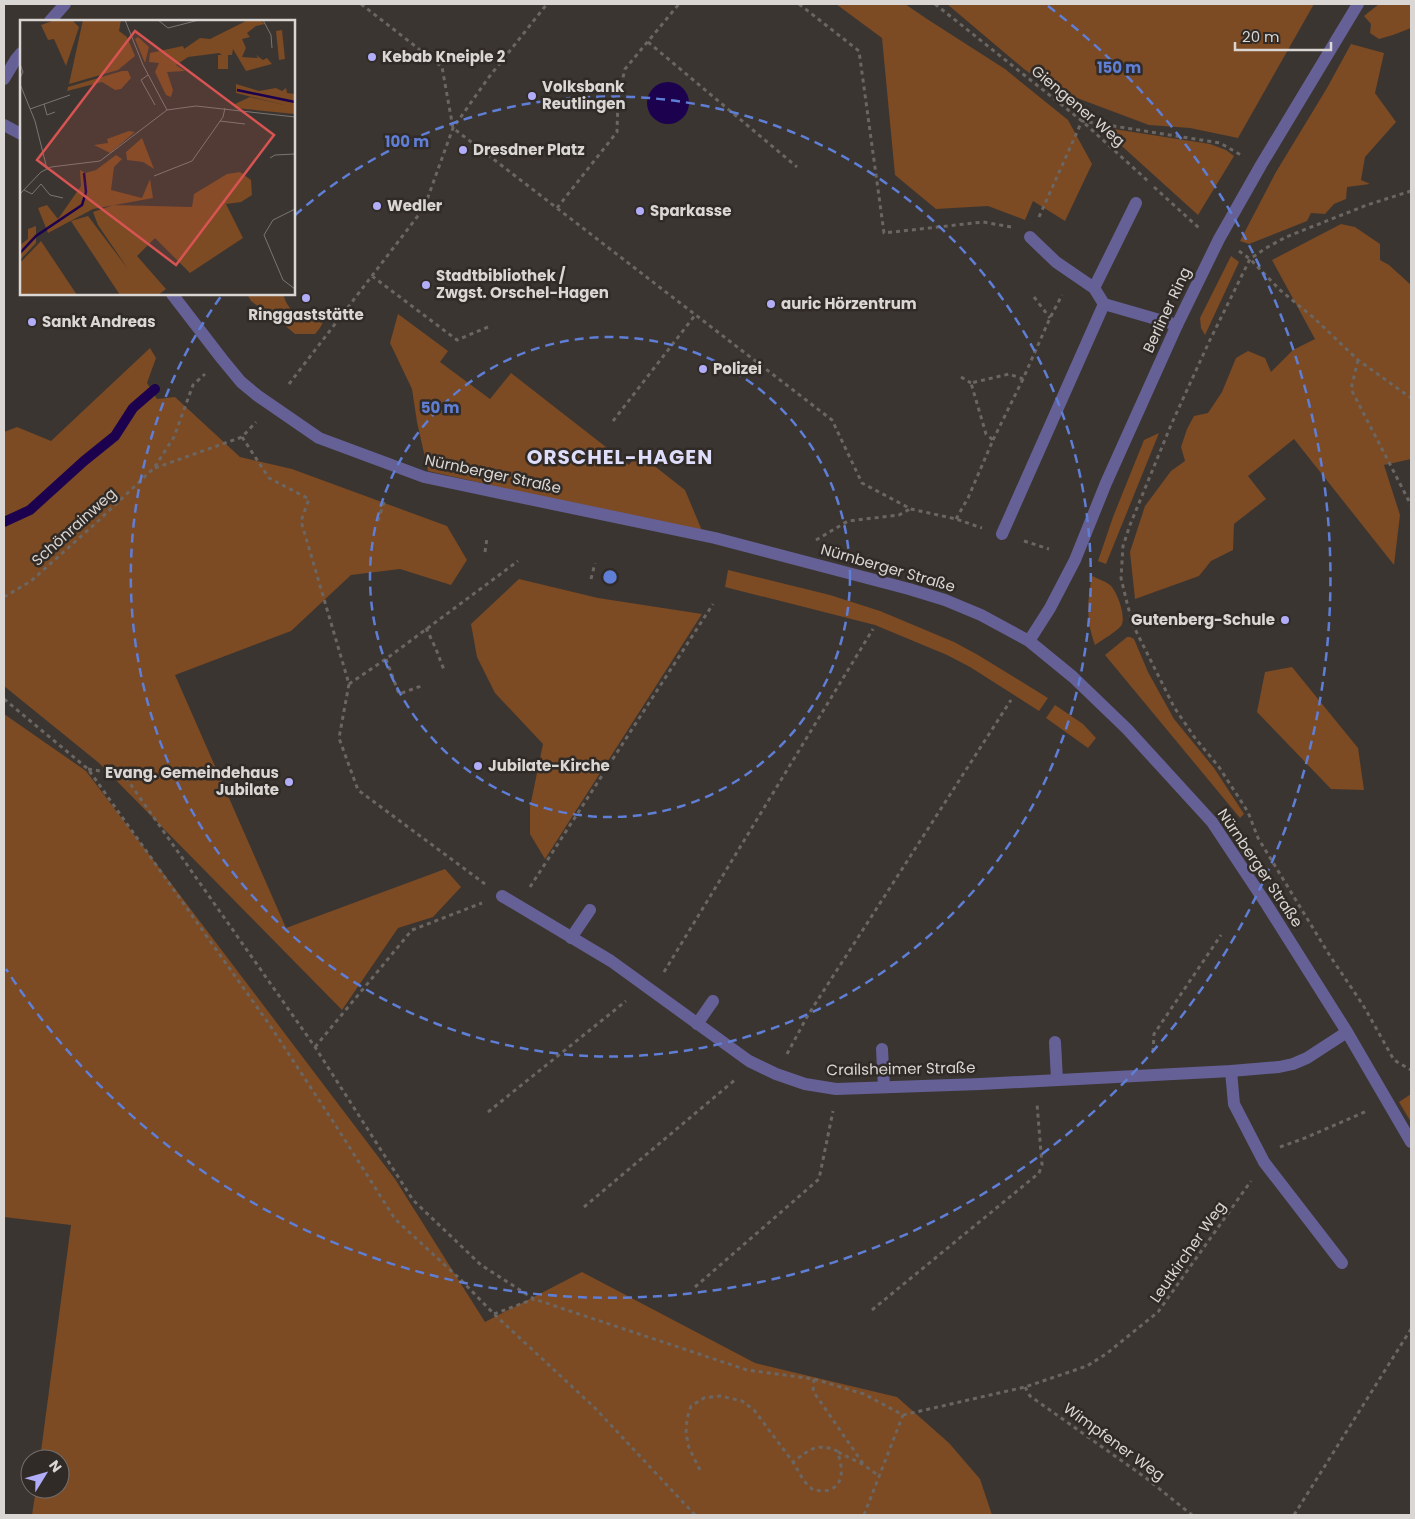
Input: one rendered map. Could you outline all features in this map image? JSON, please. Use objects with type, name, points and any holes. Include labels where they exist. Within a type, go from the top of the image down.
[{"type":"street","points":[[51,20],[65,4]]},
{"type":"street","name":"Berliner Ring","points":[[1029,641],[1050,608],[1075,560],[1106,483],[1177,325],[1219,239],[1261,165],[1358,4]]},
{"type":"street","points":[[4,79],[20,54]]},
{"type":"street","points":[[4,125],[20,133]]},
{"type":"street","points":[[1094,288],[1136,203]]},
{"type":"street","points":[[1030,237],[1056,262],[1094,288],[1104,304],[1177,325]]},
{"type":"street","name":"Nürnberger Straße","points":[[173,295],[241,382],[319,438],[424,477],[716,538],[789,556],[946,600],[981,615],[1029,641],[1073,677],[1127,729],[1212,822],[1267,904],[1347,1032],[1411,1142]]},
{"type":"street","points":[[1002,534],[1104,304]]},
{"type":"street","name":"Crailsheimer Straße","points":[[502,896],[610,961],[749,1061],[776,1074],[804,1084],[836,1088],[884,1087],[1231,1071],[1293,1064],[1307,1058],[1347,1032]]},
{"type":"street","points":[[571,938],[590,910]]},
{"type":"street","points":[[697,1024],[713,1001]]},
{"type":"street","points":[[1055,1042],[1057,1080]]},
{"type":"street","points":[[882,1049],[884,1087]]},
{"type":"street","points":[[1231,1071],[1234,1104],[1264,1162],[1342,1263]]},
{"type":"path","points":[[361,4],[442,67],[453,128],[832,420],[862,483],[911,509],[956,519],[1049,549]]},
{"type":"path","points":[[289,384],[424,208],[453,128],[489,77],[547,4]]},
{"type":"path","points":[[557,208],[617,132],[618,98],[625,69],[679,4]]},
{"type":"path","points":[[799,4],[858,51],[884,233],[983,222],[1014,228],[1030,237],[1082,122],[1220,143],[1261,165]]},
{"type":"path","name":"Giengener Weg","points":[[935,4],[1082,122],[1202,231]]},
{"type":"path","points":[[648,42],[797,167]]},
{"type":"path","points":[[1411,191],[1367,205],[1286,237],[1250,259],[1205,350],[1171,425],[1130,525],[1123,546],[1121,578],[1135,629],[1174,707],[1224,775],[1248,812],[1258,838],[1330,956],[1363,1005],[1394,1060],[1411,1070]]},
{"type":"path","points":[[1235,247],[1358,360],[1411,398]]},
{"type":"path","points":[[956,519],[968,498],[1050,318],[1073,274]]},
{"type":"path","points":[[372,276],[457,340],[488,327]]},
{"type":"path","points":[[1034,297],[1050,318]]},
{"type":"path","points":[[613,421],[696,314]]},
{"type":"path","name":"Schönrainweg","points":[[4,597],[31,581],[154,468],[174,437],[193,385],[222,359]]},
{"type":"path","points":[[1358,360],[1351,389],[1411,505]]},
{"type":"path","points":[[971,383],[1009,374],[1023,379]]},
{"type":"path","points":[[961,377],[971,383],[986,434],[993,440]]},
{"type":"path","name":"Schönrainweg","points":[[154,468],[242,438],[273,405]]},
{"type":"path","points":[[242,438],[268,478],[309,499],[301,521],[349,684],[339,738],[358,790],[502,896]]},
{"type":"path","points":[[378,520],[384,502]]},
{"type":"path","points":[[789,556],[848,521],[899,515],[911,509]]},
{"type":"path","points":[[485,552],[487,538]]},
{"type":"path","points":[[349,684],[386,659],[518,561]]},
{"type":"path","points":[[591,579],[595,563]]},
{"type":"path","points":[[517,906],[713,604]]},
{"type":"path","points":[[426,628],[444,670]]},
{"type":"path","points":[[488,1112],[648,989],[677,949],[873,629]]},
{"type":"path","points":[[386,659],[399,694],[424,685]]},
{"type":"path","points":[[4,699],[88,769],[269,1024],[396,1219],[594,1407],[695,1515]]},
{"type":"path","points":[[776,1074],[808,1015],[1011,700]]},
{"type":"path","points":[[88,769],[124,775],[314,1047],[413,1200],[481,1265],[534,1299],[747,1370],[814,1379],[864,1394],[903,1415],[864,1515]]},
{"type":"path","points":[[314,1047],[412,930],[502,896]]},
{"type":"path","points":[[1153,1075],[1154,1034],[1221,935]]},
{"type":"path","points":[[584,1207],[737,1078]]},
{"type":"path","points":[[872,1310],[1039,1173],[1042,1165],[1034,1081]]},
{"type":"path","name":"Leutkircher Weg","points":[[903,1415],[1025,1387],[1087,1366],[1106,1354],[1158,1312],[1275,1149],[1362,1115],[1386,1099]]},
{"type":"path","points":[[695,1287],[819,1179],[833,1109]]},
{"type":"path","points":[[494,1314],[534,1299]]},
{"type":"path","points":[[1294,1515],[1411,1329]]},
{"type":"path","points":[[814,1379],[813,1391],[864,1464]]},
{"type":"path","name":"Wimpfener Weg","points":[[1025,1387],[1030,1396],[1146,1478],[1192,1515]]},
{"type":"path","points":[[700,1470],[689,1448],[686,1433],[687,1419],[691,1406],[704,1398],[720,1396],[742,1401],[754,1410],[813,1490],[827,1491],[837,1486],[841,1476],[841,1462],[837,1451]]},
{"type":"path","points":[[793,1462],[817,1447],[827,1446],[864,1464],[879,1476]]},
{"type":"shaded area","points":[[836,4],[905,4],[1005,69],[1068,120],[1092,164],[1065,221],[1033,201],[1025,220],[988,206],[936,209],[895,175],[882,38]]},
{"type":"shaded area","points":[[947,4],[1314,4],[1238,138],[1190,128],[1149,125],[1053,89],[1024,69]]},
{"type":"shaded area","points":[[1379,4],[1411,4],[1411,28],[1379,39],[1370,33],[1371,24],[1364,16]]},
{"type":"shaded area","points":[[1351,44],[1384,53],[1375,93],[1396,122],[1365,157],[1361,180],[1370,184],[1347,187],[1346,199],[1334,204],[1325,214],[1311,213],[1307,221],[1249,244],[1240,241],[1276,172],[1327,88]]},
{"type":"shaded area","points":[[672,82],[680,85],[686,91],[689,103],[686,115],[680,121],[664,124],[656,121],[650,115],[647,99],[650,91],[656,85]]},
{"type":"shaded area","points":[[1107,128],[1210,144],[1226,150],[1234,156],[1198,215],[1103,129]]},
{"type":"shaded area","points":[[1341,224],[1355,227],[1380,244],[1380,260],[1389,265],[1411,285],[1411,459],[1384,465],[1400,515],[1394,565],[1294,439],[1248,476],[1266,499],[1234,524],[1233,550],[1211,561],[1199,576],[1135,599],[1130,552],[1145,506],[1171,471],[1185,461],[1181,447],[1194,416],[1208,413],[1222,392],[1236,358],[1248,351],[1265,358],[1271,372],[1293,350],[1315,339],[1272,260]]},
{"type":"shaded area","points":[[1231,256],[1239,262],[1205,335],[1201,328],[1200,318]]},
{"type":"shaded area","points":[[248,295],[283,295],[289,307],[297,312],[321,311],[323,314],[322,323],[315,334],[295,334],[251,301]]},
{"type":"shaded area","points":[[398,314],[448,351],[440,362],[490,399],[511,373],[629,465],[638,453],[685,490],[703,533],[428,471],[412,389],[390,343]]},
{"type":"shaded area","points":[[150,348],[156,358],[147,383],[157,399],[175,397],[240,457],[292,469],[447,526],[467,560],[451,585],[400,569],[351,575],[291,631],[175,675],[286,928],[445,869],[461,887],[433,917],[398,928],[342,1010],[99,763],[4,686],[4,432],[17,427],[51,441]]},
{"type":"shaded area","points":[[1159,433],[1106,564],[1098,561],[1113,517],[1144,440]]},
{"type":"shaded area","points":[[728,570],[830,595],[880,611],[954,642],[1048,698],[1039,711],[970,667],[947,655],[875,625],[725,587]]},
{"type":"shaded area","points":[[1092,576],[1106,582],[1113,588],[1123,617],[1123,622],[1119,628],[1095,645],[1088,611]]},
{"type":"shaded area","points":[[519,579],[598,598],[702,614],[545,859],[530,834],[530,807],[543,744],[495,693],[477,657],[471,624]]},
{"type":"shaded area","points":[[1127,637],[1134,639],[1148,672],[1174,719],[1214,768],[1244,814],[1240,818],[1105,655]]},
{"type":"shaded area","points":[[1292,667],[1358,748],[1364,790],[1331,789],[1257,712],[1265,672]]},
{"type":"shaded area","points":[[1055,705],[1083,724],[1096,738],[1088,748],[1046,718]]},
{"type":"shaded area","points":[[4,714],[86,771],[395,1179],[485,1322],[582,1272],[755,1363],[897,1397],[949,1443],[980,1479],[992,1515],[32,1515],[34,1499],[70,1499],[70,1449],[41,1449],[71,1225],[4,1217]]},
{"type":"shaded area","points":[[1411,1094],[1411,1122],[1399,1102]]},
{"type":"waterway","points":[[4,522],[30,510],[115,436],[133,408],[155,389]]},
{"type":"place","name":"Kebab Kneiple 2","points":[[372,57]]},
{"type":"place","name":"Volksbank Reutlingen","points":[[532,96]]},
{"type":"place","name":"Dresdner Platz","points":[[463,150]]},
{"type":"place","name":"Wedler","points":[[377,206]]},
{"type":"place","name":"Sparkasse","points":[[640,211]]},
{"type":"place","name":"Stadtbibliothek / Zwgst. Orschel-Hagen","points":[[426,285]]},
{"type":"place","name":"Ringgaststätte","points":[[306,298]]},
{"type":"place","name":"auric Hörzentrum","points":[[771,304]]},
{"type":"place","name":"Sankt Andreas","points":[[32,322]]},
{"type":"place","name":"Polizei","points":[[703,369]]},
{"type":"place","name":"Gutenberg-Schule","points":[[1285,620]]},
{"type":"place","name":"Jubilate-Kirche","points":[[478,766]]},
{"type":"place","name":"Evang. Gemeindehaus Jubilate","points":[[289,782]]},
{"type":"district","name":"ORSCHEL-HAGEN","points":[[620,457]]}]
